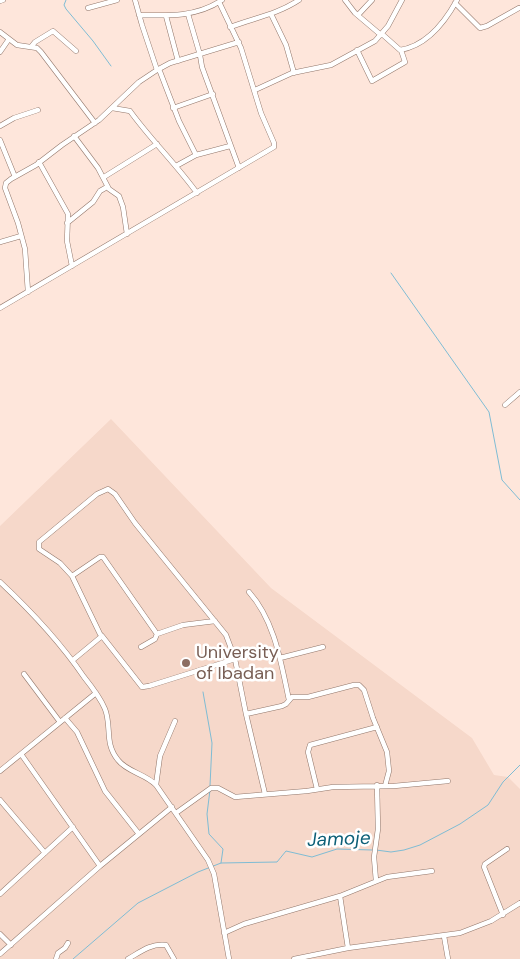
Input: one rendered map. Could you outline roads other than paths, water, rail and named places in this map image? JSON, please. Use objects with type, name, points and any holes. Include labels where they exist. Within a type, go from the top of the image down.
[{"type":"street","points":[[88,8],[117,0]]},
{"type":"street","points":[[135,0],[158,70],[173,108],[196,155]]},
{"type":"street","points":[[230,27],[253,18],[283,10],[299,0]]},
{"type":"street","points":[[345,0],[358,15],[396,48],[401,50],[409,48],[436,30],[456,2],[480,28],[519,8]]},
{"type":"street","points":[[358,15],[372,0]]},
{"type":"street","points":[[255,90],[294,72],[320,68],[331,64],[375,41],[381,35],[402,0]]},
{"type":"street","points":[[0,308],[269,152],[275,146],[261,113],[239,42],[230,27],[221,1],[206,9],[188,14],[166,16],[139,15]]},
{"type":"street","points":[[188,14],[202,67],[239,168]]},
{"type":"street","points":[[272,14],[286,45],[294,72]]},
{"type":"street","points":[[166,16],[178,61]]},
{"type":"street","points":[[32,47],[35,42],[53,31],[76,51]]},
{"type":"street","points":[[0,32],[17,45],[32,47],[41,52],[95,123]]},
{"type":"street","points":[[0,52],[9,39]]},
{"type":"street","points":[[28,292],[25,249],[6,194],[6,185],[95,123],[139,82],[158,70],[178,61],[239,42]]},
{"type":"street","points":[[358,50],[372,81],[406,62],[401,50]]},
{"type":"street","points":[[173,108],[213,94]]},
{"type":"street","points":[[112,108],[130,111],[197,193]]},
{"type":"street","points":[[0,126],[14,118],[38,110]]},
{"type":"street","points":[[74,136],[104,177],[108,187],[119,196],[127,234]]},
{"type":"street","points":[[0,140],[2,150],[15,177]]},
{"type":"street","points":[[104,177],[157,144]]},
{"type":"street","points":[[176,166],[196,155],[230,146]]},
{"type":"street","points":[[39,162],[69,216],[67,241],[72,266]]},
{"type":"street","points":[[68,223],[97,198],[100,191],[108,187]]},
{"type":"street","points":[[0,196],[6,194]]},
{"type":"street","points":[[69,216],[74,218]]},
{"type":"street","points":[[0,242],[21,236]]},
{"type":"street","points":[[505,405],[520,392]]},
{"type":"street","points":[[235,659],[142,687],[102,636],[72,576],[60,563],[40,549],[40,542],[102,490],[110,490],[226,634],[235,659],[265,794]]},
{"type":"street","points":[[72,576],[100,557],[103,557],[157,634]]},
{"type":"street","points":[[0,582],[28,608],[73,660],[106,710],[109,744],[119,761],[156,785],[209,862],[214,874],[229,959]]},
{"type":"street","points":[[249,592],[258,601],[270,626],[280,658],[289,700]]},
{"type":"street","points":[[141,647],[155,639],[157,634],[183,625],[215,621]]},
{"type":"street","points":[[73,660],[102,636]]},
{"type":"street","points":[[280,658],[323,647]]},
{"type":"street","points":[[24,674],[60,722]]},
{"type":"street","points":[[246,714],[282,706],[292,697],[308,697],[359,685],[364,690],[385,746],[389,771],[385,786]]},
{"type":"street","points":[[0,771],[96,693]]},
{"type":"street","points":[[65,718],[77,732],[105,791],[139,834]]},
{"type":"street","points":[[156,785],[160,756],[175,721]]},
{"type":"street","points":[[317,789],[308,752],[310,745],[377,727]]},
{"type":"street","points":[[21,754],[100,866]]},
{"type":"street","points":[[176,813],[211,788],[218,788],[235,797],[317,789],[448,781]]},
{"type":"street","points":[[376,881],[374,857],[378,829],[377,786]]},
{"type":"street","points":[[0,800],[45,853]]},
{"type":"street","points":[[4,959],[0,954],[100,866],[172,808]]},
{"type":"street","points":[[0,894],[73,827]]},
{"type":"street","points":[[503,915],[484,867],[485,864],[507,849]]},
{"type":"street","points":[[224,933],[257,920],[340,896],[396,875],[432,871]]},
{"type":"street","points":[[340,896],[348,948]]},
{"type":"street","points":[[294,959],[348,948],[444,936],[475,928],[503,915],[520,903]]},
{"type":"street","points":[[0,934],[11,945]]},
{"type":"street","points":[[444,936],[448,959]]},
{"type":"street","points":[[56,959],[58,952],[65,948],[68,943]]},
{"type":"street","points":[[128,959],[153,945],[162,944],[166,945],[174,959]]},
{"type":"waterway","points":[[66,0],[64,5],[66,9],[111,66]]},
{"type":"waterway","points":[[391,273],[489,412],[502,480],[520,500]]},
{"type":"waterway","points":[[203,692],[212,743],[210,786]]},
{"type":"waterway","name":"Jamoje","points":[[376,850],[391,852],[404,850],[420,845],[460,824],[488,805],[503,782],[520,765]]},
{"type":"waterway","points":[[210,790],[207,814],[209,834],[223,849],[221,863]]},
{"type":"waterway","name":"Jamoje","points":[[73,959],[138,903],[198,872],[221,863],[277,862],[286,851],[312,857],[337,849],[372,850]]},
{"type":"place","name":"University of Ibadan","points":[[186,663]]}]
